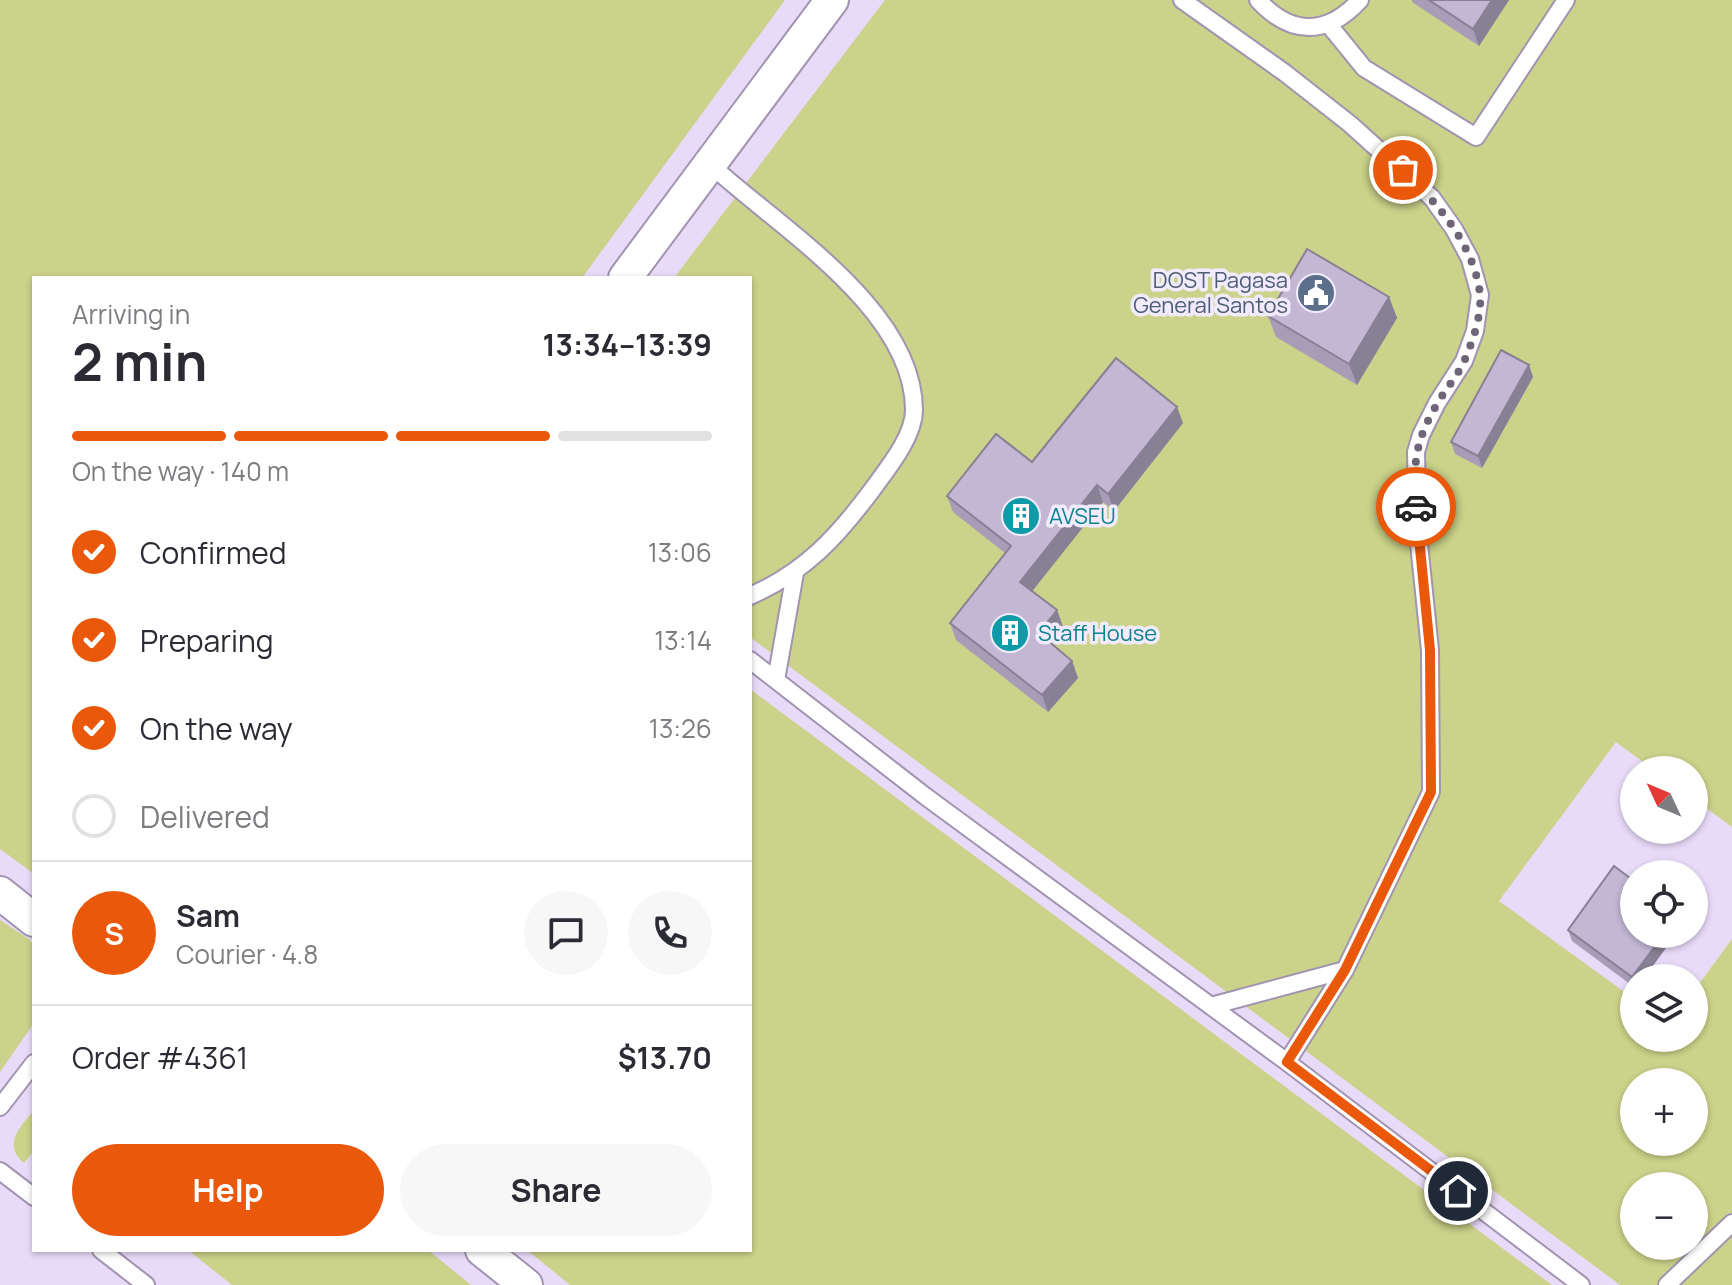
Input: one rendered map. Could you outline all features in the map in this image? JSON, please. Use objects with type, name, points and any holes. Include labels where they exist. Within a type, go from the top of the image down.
[{"type":"street","points":[[627,276],[832,0]]},
{"type":"street","points":[[0,893],[32,918]]},
{"type":"street","points":[[485,1252],[526,1285]]},
{"type":"lane","points":[[1182,0],[1285,73],[1350,124],[1432,198],[1470,259],[1480,295],[1475,331],[1464,361],[1437,403],[1416,452],[1418,534],[1430,650],[1431,792],[1345,970],[1287,1062]]},
{"type":"lane","points":[[1258,0],[1271,14],[1288,24],[1309,28],[1329,25],[1347,14],[1360,0]]},
{"type":"lane","points":[[1329,25],[1364,68],[1476,137],[1566,0]]},
{"type":"lane","points":[[711,165],[744,196],[813,250],[859,296],[899,351],[914,412],[906,436],[878,482],[840,530],[795,573],[752,595]]},
{"type":"lane","points":[[776,680],[795,573]]},
{"type":"lane","points":[[752,662],[925,796],[1287,1062],[1581,1285]]},
{"type":"lane","points":[[1211,1006],[1345,970]]},
{"type":"lane","points":[[0,1107],[32,1066]]},
{"type":"lane","points":[[0,1171],[32,1195]]},
{"type":"lane","points":[[1667,1285],[1732,1223]]},
{"type":"lane","points":[[104,1252],[146,1285]]},
{"type":"green space","points":[[0,0],[785,0],[583,276],[32,276],[32,873],[0,849]]},
{"type":"green space","points":[[885,0],[1732,0],[1732,827],[1708,809],[1708,756],[1635,756],[1616,742],[1499,901],[1620,989],[1620,1052],[1708,1052],[1708,972],[1732,939],[1732,1285],[1620,1285],[752,638],[752,276],[676,276]]},
{"type":"green space","points":[[752,690],[1552,1285],[570,1285],[529,1252],[752,1252]]},
{"type":"green space","points":[[0,920],[32,943],[32,1026],[0,1072]]},
{"type":"green space","points":[[32,1113],[32,1153],[24,1163],[14,1150],[19,1129]]},
{"type":"green space","points":[[191,1252],[430,1252],[471,1285],[232,1285]]},
{"type":"building","points":[[1429,0],[1492,0],[1473,29]]},
{"type":"building","points":[[1307,249],[1389,297],[1349,364],[1268,316]]},
{"type":"building","points":[[1501,350],[1529,365],[1478,456],[1451,442]]},
{"type":"building","points":[[1116,358],[1177,407],[1108,494],[1097,485],[1020,582],[1057,610],[1039,633],[1072,661],[1042,695],[950,623],[1011,546],[947,496],[996,434],[1032,462]]},
{"type":"building","points":[[1614,866],[1620,870],[1620,948],[1654,948],[1642,964],[1620,964],[1620,968],[1568,930]]},
{"type":"way so far","points":[[1403,170],[1432,198],[1454,229],[1470,259],[1480,295],[1475,331],[1464,361],[1421,435],[1416,452],[1416,507]]},
{"type":"place","name":"DOST Pagasa General Santos","points":[[1316,293]]},
{"type":"place","name":"AVSEU","points":[[1021,516]]},
{"type":"place","name":"Staff House","points":[[1010,633]]},
{"type":"route","points":[[1416,507],[1430,650],[1433,728],[1431,792],[1345,970],[1287,1062],[1458,1191]]}]
